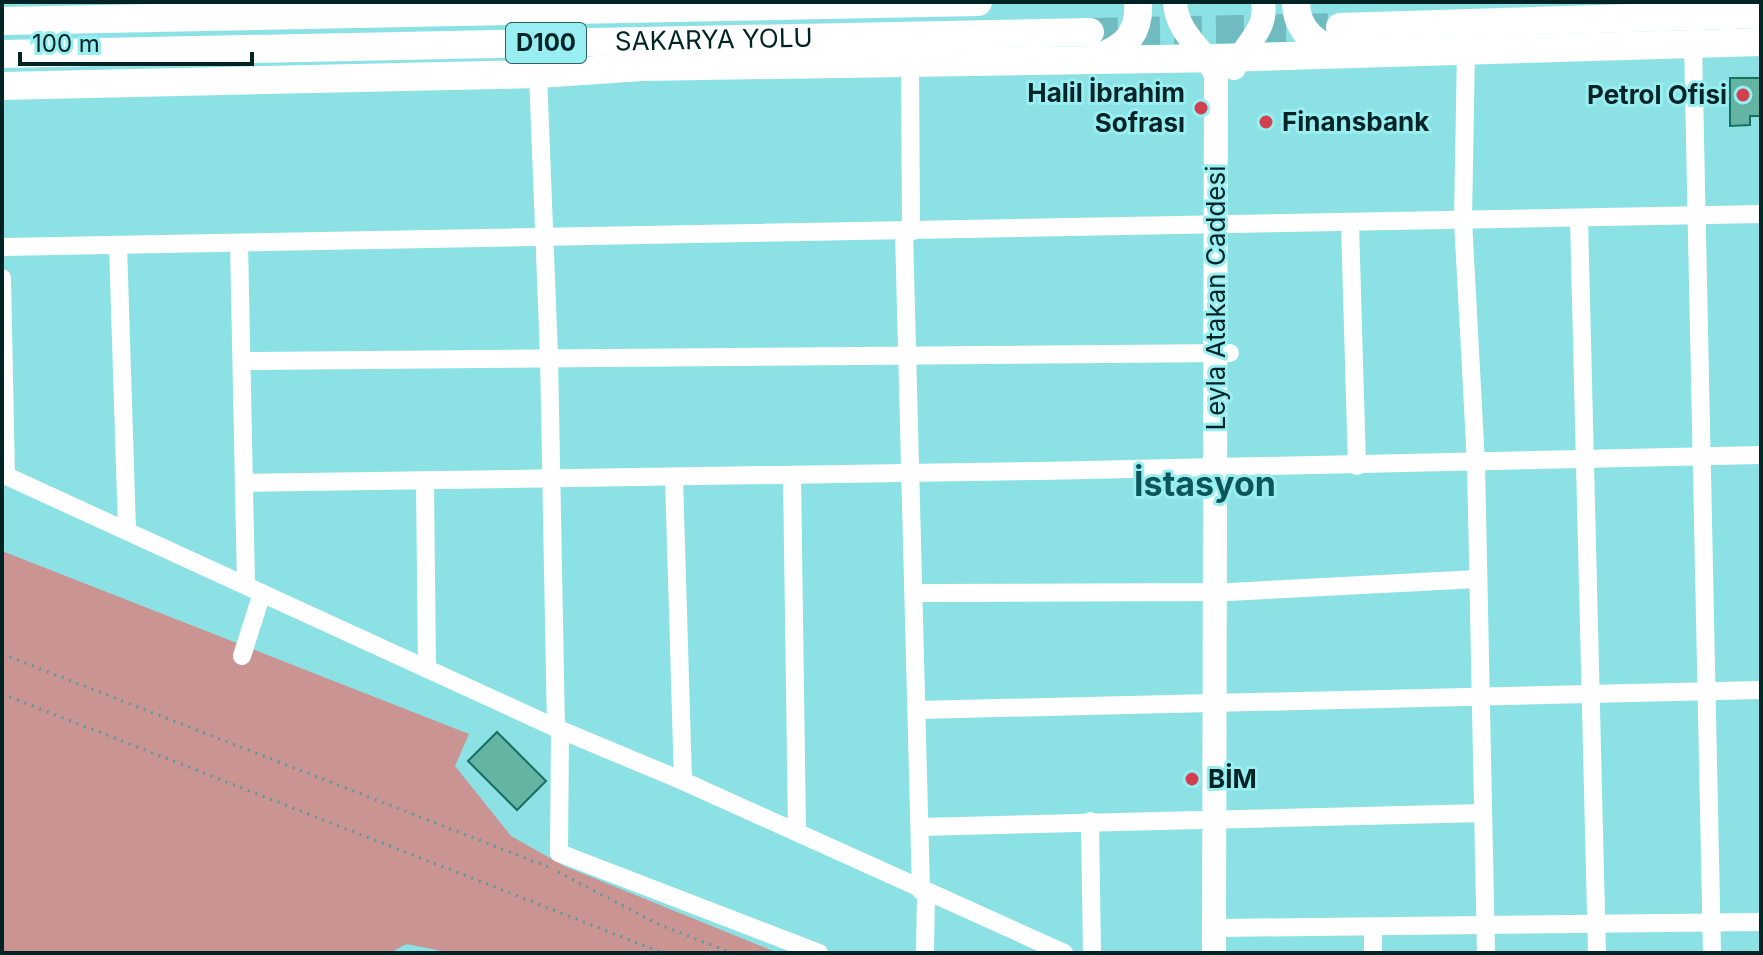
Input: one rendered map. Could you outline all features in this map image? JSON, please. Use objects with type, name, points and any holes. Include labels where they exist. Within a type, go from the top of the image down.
[{"type":"highway","points":[[297,18],[463,2]]},
{"type":"highway","name":"D100","points":[[2,21],[297,18],[978,2]]},
{"type":"highway","points":[[1092,45],[1114,52],[1133,36],[1138,2]]},
{"type":"highway","points":[[1296,2],[1299,21],[1312,39],[1331,50],[1360,53]]},
{"type":"highway","points":[[1340,27],[1761,14]]},
{"type":"highway","points":[[2,86],[538,74],[642,67],[910,61],[1092,45],[1223,73],[1287,56],[1761,42]]},
{"type":"highway","name":"SAKARYA YOLU","points":[[6,54],[288,48],[1092,45]]},
{"type":"highway","points":[[288,48],[642,67]]},
{"type":"highway","points":[[6,54],[90,67],[308,80]]},
{"type":"main road","points":[[1175,2],[1184,34],[1223,73],[1256,37],[1262,24],[1263,2]]},
{"type":"main road","name":"Leyla Atakan Caddesi","points":[[1223,73],[1221,820],[1222,927],[1229,953]]},
{"type":"main road","name":"Leyla Atakan Caddesi","points":[[1214,953],[1222,927]]},
{"type":"street","points":[[1693,43],[1712,953]]},
{"type":"street","points":[[1466,49],[1463,220],[1476,463],[1486,953]]},
{"type":"street","points":[[910,61],[908,353],[925,953]]},
{"type":"street","points":[[538,74],[549,356],[559,853],[819,953]]},
{"type":"street","points":[[2,247],[1761,214]]},
{"type":"street","points":[[1579,219],[1597,953]]},
{"type":"street","points":[[1350,224],[1357,466]]},
{"type":"street","points":[[239,243],[245,483],[254,589],[242,656]]},
{"type":"street","points":[[118,245],[127,530]]},
{"type":"street","points":[[2,278],[4,475],[558,729],[683,781],[1064,953]]},
{"type":"street","points":[[242,361],[908,353],[1223,353]]},
{"type":"street","points":[[245,483],[551,480],[911,471],[1223,470],[1761,455]]},
{"type":"street","points":[[792,475],[797,832]]},
{"type":"street","points":[[674,477],[683,781]]},
{"type":"street","points":[[425,481],[427,669]]},
{"type":"street","points":[[914,593],[1221,592],[1478,579]]},
{"type":"street","points":[[917,710],[1761,690]]},
{"type":"street","points":[[920,827],[1483,813]]},
{"type":"street","points":[[1090,821],[1092,953]]},
{"type":"street","points":[[1222,927],[1761,922]]},
{"type":"street","points":[[1373,927],[1373,953]]},
{"type":"path","points":[[2,654],[552,869],[660,925],[732,953]]},
{"type":"path","points":[[2,694],[663,953]]},
{"type":"shaded area","points":[[2,551],[469,734],[455,766],[511,836],[564,866],[778,953],[452,953],[406,944],[390,953],[2,953]]},
{"type":"building","points":[[1730,78],[1761,78],[1761,116],[1750,116],[1750,125],[1730,126]]},
{"type":"building","points":[[497,732],[546,781],[517,810],[468,761]]},
{"type":"tunnel","points":[[1090,32],[1340,27]]},
{"type":"place","name":"Petrol Ofisi","points":[[1743,95]]},
{"type":"place","name":"Halil İbrahim Sofrası","points":[[1201,108]]},
{"type":"place","name":"Finansbank","points":[[1266,122]]},
{"type":"place","name":"BİM","points":[[1192,779]]},
{"type":"district","name":"İstasyon","points":[[1205,484]]}]
